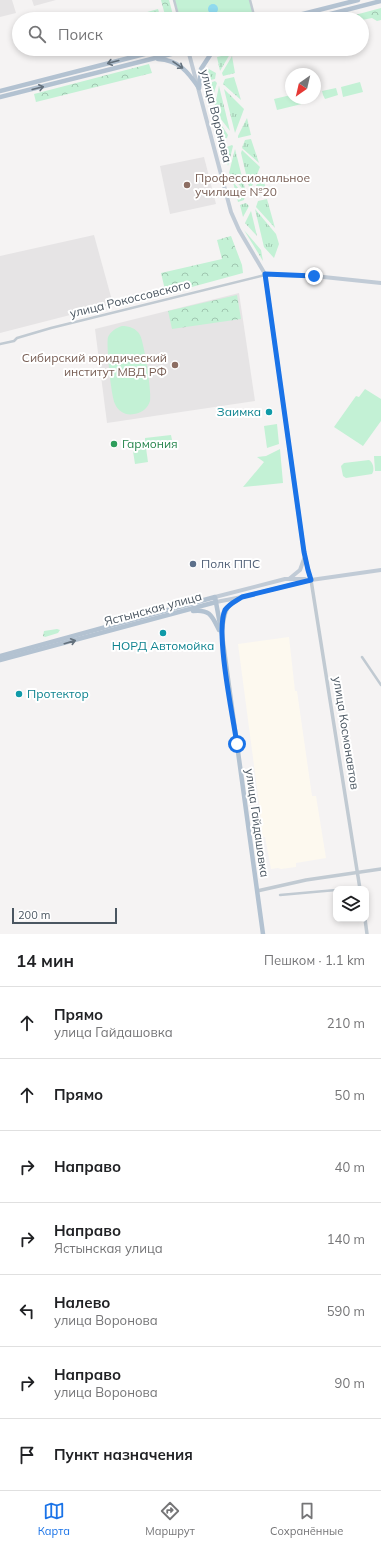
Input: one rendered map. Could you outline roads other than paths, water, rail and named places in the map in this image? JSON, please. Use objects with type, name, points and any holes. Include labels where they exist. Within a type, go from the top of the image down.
[{"type":"main road","points":[[312,12],[358,0]]},
{"type":"main road","points":[[338,12],[381,1]]},
{"type":"main road","points":[[0,91],[137,56]]},
{"type":"main road","points":[[0,97],[164,56]]},
{"type":"main road","name":"улица Воронова","points":[[191,56],[231,212],[239,230],[265,274],[304,552],[311,580]]},
{"type":"main road","points":[[198,88],[201,69],[209,56]]},
{"type":"main road","points":[[149,60],[167,60],[180,64],[198,88]]},
{"type":"main road","points":[[265,274],[314,276],[381,283]]},
{"type":"main road","points":[[289,579],[302,567],[304,552]]},
{"type":"main road","name":"Ястынская улица","points":[[0,660],[216,602],[311,580],[381,570]]},
{"type":"main road","name":"Ястынская улица","points":[[0,656],[215,596],[289,579],[311,580]]},
{"type":"main road","name":"улица Гайдашовка","points":[[215,596],[222,635],[263,934]]},
{"type":"main road","points":[[222,635],[226,609],[233,602],[242,597]]},
{"type":"main road","points":[[178,613],[202,610],[209,613],[222,635]]},
{"type":"street","points":[[174,0],[177,12]]},
{"type":"street","points":[[250,0],[253,12]]},
{"type":"street","name":"улица Рокоссовского","points":[[0,344],[14,341],[17,338],[51,328],[265,274]]},
{"type":"street","name":"улица Космонавтов","points":[[311,580],[360,886]]},
{"type":"street","points":[[362,657],[381,685]]},
{"type":"street","points":[[257,892],[306,880],[381,869]]},
{"type":"street","points":[[280,895],[333,890]]},
{"type":"street","points":[[365,922],[367,934]]},
{"type":"water","points":[[213,4],[218,9],[216,12],[210,12],[208,9]]},
{"type":"place","name":"Профессиональное училище №20","points":[[187,185]]},
{"type":"place","name":"Сибирский юридический институт МВД РФ","points":[[175,365]]},
{"type":"place","name":"Заимка","points":[[269,412]]},
{"type":"place","name":"Гармония","points":[[114,444]]},
{"type":"place","name":"Полк ППС","points":[[193,564]]},
{"type":"place","name":"НОРД Автомойка","points":[[163,633]]},
{"type":"place","name":"Протектор","points":[[19,694]]}]
